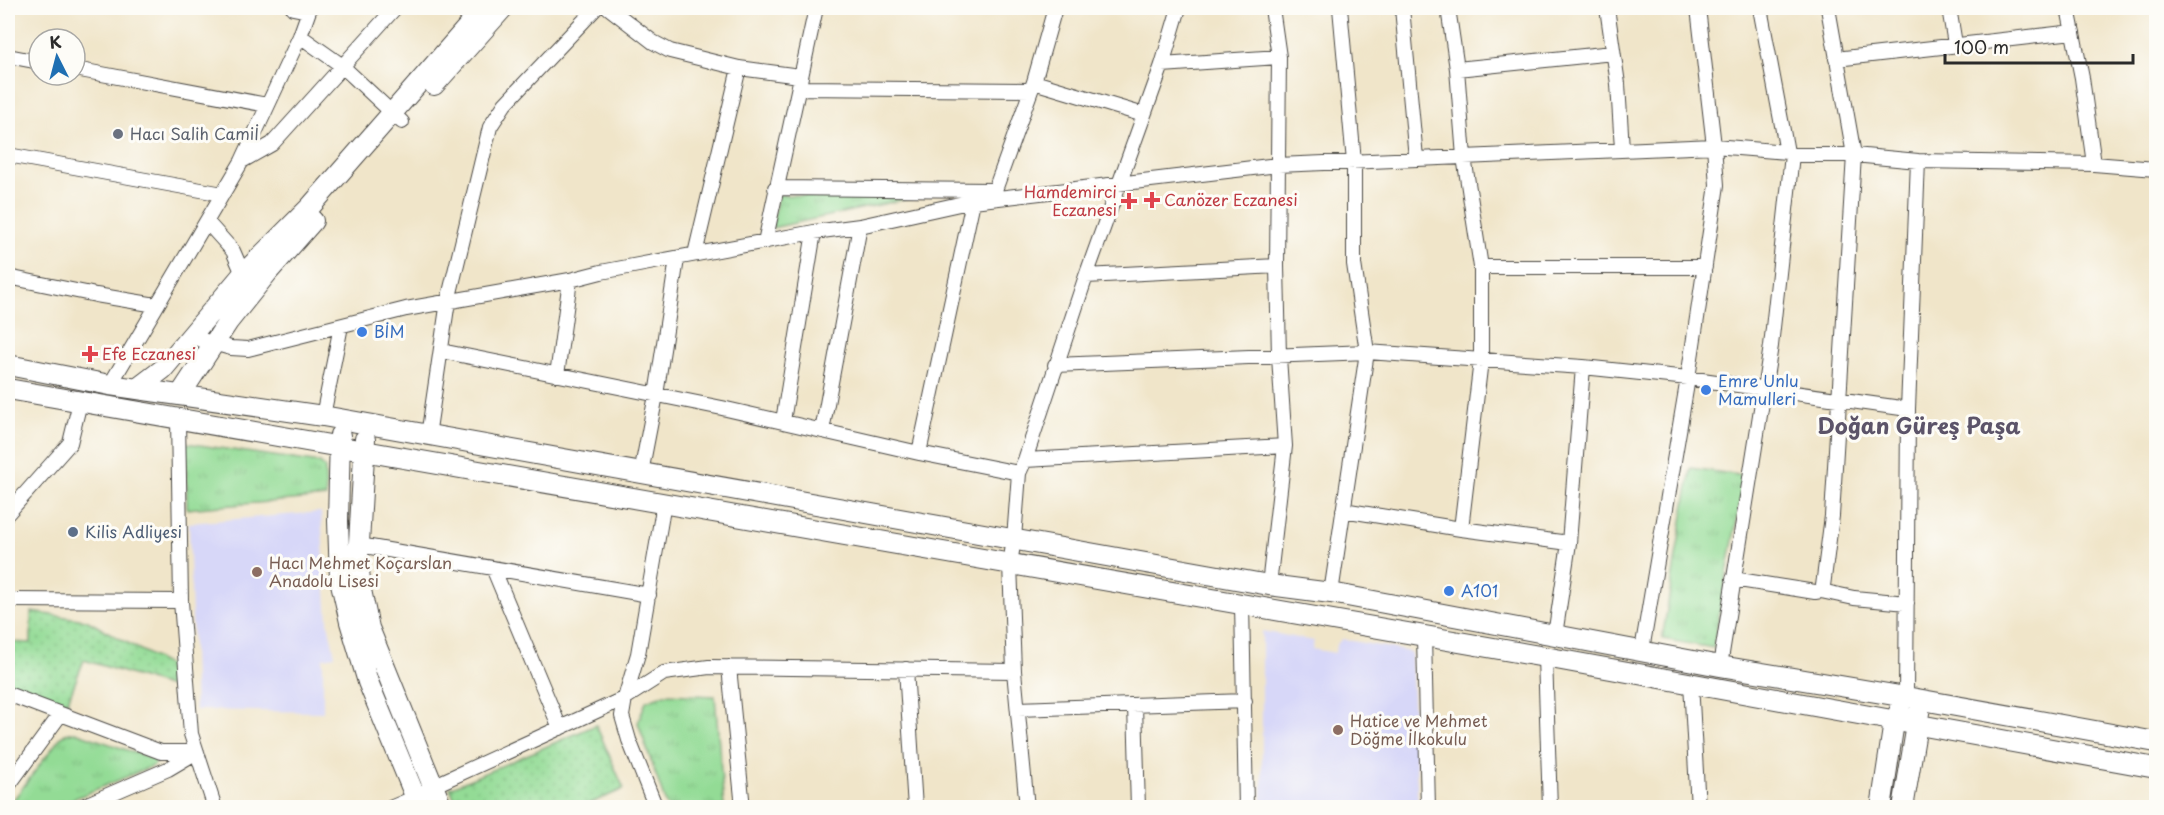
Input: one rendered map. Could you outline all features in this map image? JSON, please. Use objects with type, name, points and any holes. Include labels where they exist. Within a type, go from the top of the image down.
[{"type":"main road","points":[[180,395],[213,343],[268,272],[484,8]]},
{"type":"main road","points":[[138,388],[163,369],[243,274],[503,8]]},
{"type":"main road","points":[[8,364],[110,385],[332,418],[1269,585],[1331,593],[1720,666],[2157,742]]},
{"type":"main road","points":[[8,389],[1545,657],[2157,768]]},
{"type":"main road","points":[[332,418],[339,447],[340,579],[350,622],[368,682],[423,797],[442,807]]},
{"type":"main road","points":[[366,424],[359,545],[361,590],[369,628],[423,797]]},
{"type":"main road","points":[[1881,807],[1894,722],[1914,699]]},
{"type":"main road","points":[[1903,807],[1916,725],[1914,699]]},
{"type":"street","points":[[110,385],[242,161],[300,36],[309,9],[293,8]]},
{"type":"street","points":[[242,161],[272,144],[341,65],[395,8]]},
{"type":"street","points":[[428,435],[448,301],[490,127],[505,104],[596,8]]},
{"type":"street","points":[[609,8],[653,42],[670,51],[800,82],[1032,86],[1144,115]]},
{"type":"street","points":[[765,242],[816,8]]},
{"type":"street","points":[[973,201],[995,190],[1032,86],[1055,8]]},
{"type":"street","points":[[1027,807],[1014,671],[1010,564],[1019,473],[1086,276],[1162,65],[1179,8]]},
{"type":"street","points":[[1269,585],[1285,446],[1279,357],[1277,266],[1279,57],[1272,8]]},
{"type":"street","points":[[1331,593],[1367,352],[1354,264],[1354,162],[1340,8]]},
{"type":"street","points":[[1402,8],[1416,158]]},
{"type":"street","points":[[1448,8],[1457,69],[1464,157],[1480,267],[1481,360],[1461,529]]},
{"type":"street","points":[[1607,8],[1618,84],[1622,149]]},
{"type":"street","points":[[1642,650],[1688,378],[1717,185],[1698,8]]},
{"type":"street","points":[[1720,666],[1765,387],[1790,154],[1760,8]]},
{"type":"street","points":[[1821,591],[1832,516],[1854,155],[1828,8]]},
{"type":"street","points":[[1949,8],[1954,44]]},
{"type":"street","points":[[2068,8],[2082,78],[2094,164]]},
{"type":"street","points":[[1836,59],[2073,32]]},
{"type":"street","points":[[300,36],[341,65],[397,117]]},
{"type":"street","points":[[1457,69],[1613,53]]},
{"type":"street","points":[[8,56],[27,60]]},
{"type":"street","points":[[1162,65],[1279,57]]},
{"type":"street","points":[[695,254],[739,68]]},
{"type":"street","points":[[87,71],[267,105]]},
{"type":"street","points":[[191,337],[231,348],[248,349],[406,309],[570,280],[601,272],[814,232],[860,226],[973,201],[1278,165],[1714,146],[1790,154],[1854,155],[1918,161],[2094,164],[2157,169]]},
{"type":"street","points":[[8,155],[223,194]]},
{"type":"street","points":[[1914,699],[1907,603],[1908,409],[1918,161]]},
{"type":"street","points":[[775,188],[995,190]]},
{"type":"street","points":[[919,453],[973,201]]},
{"type":"street","points":[[207,222],[233,251],[243,274]]},
{"type":"street","points":[[822,431],[860,226]]},
{"type":"street","points":[[783,421],[814,232]]},
{"type":"street","points":[[641,473],[656,395],[677,259]]},
{"type":"street","points":[[1086,276],[1277,266]]},
{"type":"street","points":[[1480,267],[1705,267]]},
{"type":"street","points":[[8,277],[156,305]]},
{"type":"street","points":[[557,375],[570,280]]},
{"type":"street","points":[[332,418],[341,326]]},
{"type":"street","points":[[441,351],[783,421],[919,453],[1019,473]]},
{"type":"street","points":[[1055,365],[1367,352],[1583,367],[1688,378],[1765,387],[1908,409]]},
{"type":"street","points":[[1555,635],[1569,543],[1583,367]]},
{"type":"street","points":[[8,513],[70,443],[80,402]]},
{"type":"street","points":[[178,418],[181,601],[191,734],[215,807]]},
{"type":"street","points":[[1025,460],[1285,446]]},
{"type":"street","points":[[656,807],[629,740],[622,716],[638,654],[664,503]]},
{"type":"street","points":[[1343,510],[1569,543]]},
{"type":"street","points":[[359,545],[648,595]]},
{"type":"street","points":[[493,568],[560,728]]},
{"type":"street","points":[[1733,579],[1854,598],[1907,603]]},
{"type":"street","points":[[8,600],[181,601]]},
{"type":"street","points":[[1242,604],[1246,807]]},
{"type":"street","points":[[1424,636],[1428,807]]},
{"type":"street","points":[[1545,657],[1550,807]]},
{"type":"street","points":[[390,807],[423,797],[625,698],[664,674],[709,667],[1014,671]]},
{"type":"street","points":[[729,667],[743,807]]},
{"type":"street","points":[[906,669],[915,807]]},
{"type":"street","points":[[1691,683],[1698,807]]},
{"type":"street","points":[[8,694],[161,752],[196,752]]},
{"type":"street","points":[[1018,709],[1245,701]]},
{"type":"street","points":[[1135,705],[1138,807]]},
{"type":"street","points":[[8,786],[60,715]]},
{"type":"street","points":[[78,807],[168,769],[196,752]]},
{"type":"shaded area","name":"Hacı Mehmet Koçarslan Anadolu Lisesi","points":[[321,512],[328,622],[335,656],[323,658],[323,712],[195,710],[189,523]]},
{"type":"shaded area","name":"Hatice ve Mehmet Döğme İlkokulu","points":[[1262,631],[1314,641],[1312,649],[1335,653],[1336,645],[1342,639],[1411,652],[1418,807],[1262,807]]},
{"type":"green space","points":[[778,195],[911,198],[772,228]]},
{"type":"green space","points":[[186,443],[320,463],[325,468],[326,497],[187,509]]},
{"type":"green space","points":[[1691,468],[1745,476],[1713,648],[1662,639]]},
{"type":"green space","points":[[31,612],[86,620],[175,669],[171,687],[84,660],[67,703],[8,682],[8,642],[31,643]]},
{"type":"green space","points":[[665,694],[715,696],[724,807],[667,807],[638,723],[646,701]]},
{"type":"green space","points":[[596,725],[624,789],[581,807],[458,807],[450,788]]},
{"type":"green space","points":[[75,732],[156,760],[155,765],[54,807],[8,807],[60,738],[65,734]]},
{"type":"place","name":"Hacı Salih Camiİ","points":[[118,134]]},
{"type":"place","name":"Canözer Eczanesi","points":[[1152,200]]},
{"type":"place","name":"Hamdemirci Eczanesi","points":[[1129,201]]},
{"type":"place","name":"BİM","points":[[362,332]]},
{"type":"place","name":"Efe Eczanesi","points":[[90,354]]},
{"type":"place","name":"Emre Unlu Mamulleri","points":[[1706,390]]},
{"type":"place","name":"Kilis Adliyesi","points":[[73,532]]},
{"type":"place","name":"Hacı Mehmet Koçarslan Anadolu Lisesi","points":[[257,572]]},
{"type":"place","name":"A101","points":[[1449,591]]},
{"type":"place","name":"Hatice ve Mehmet Döğme İlkokulu","points":[[1338,730]]},
{"type":"district","name":"Doğan Güreş Paşa","points":[[1919,426]]}]
